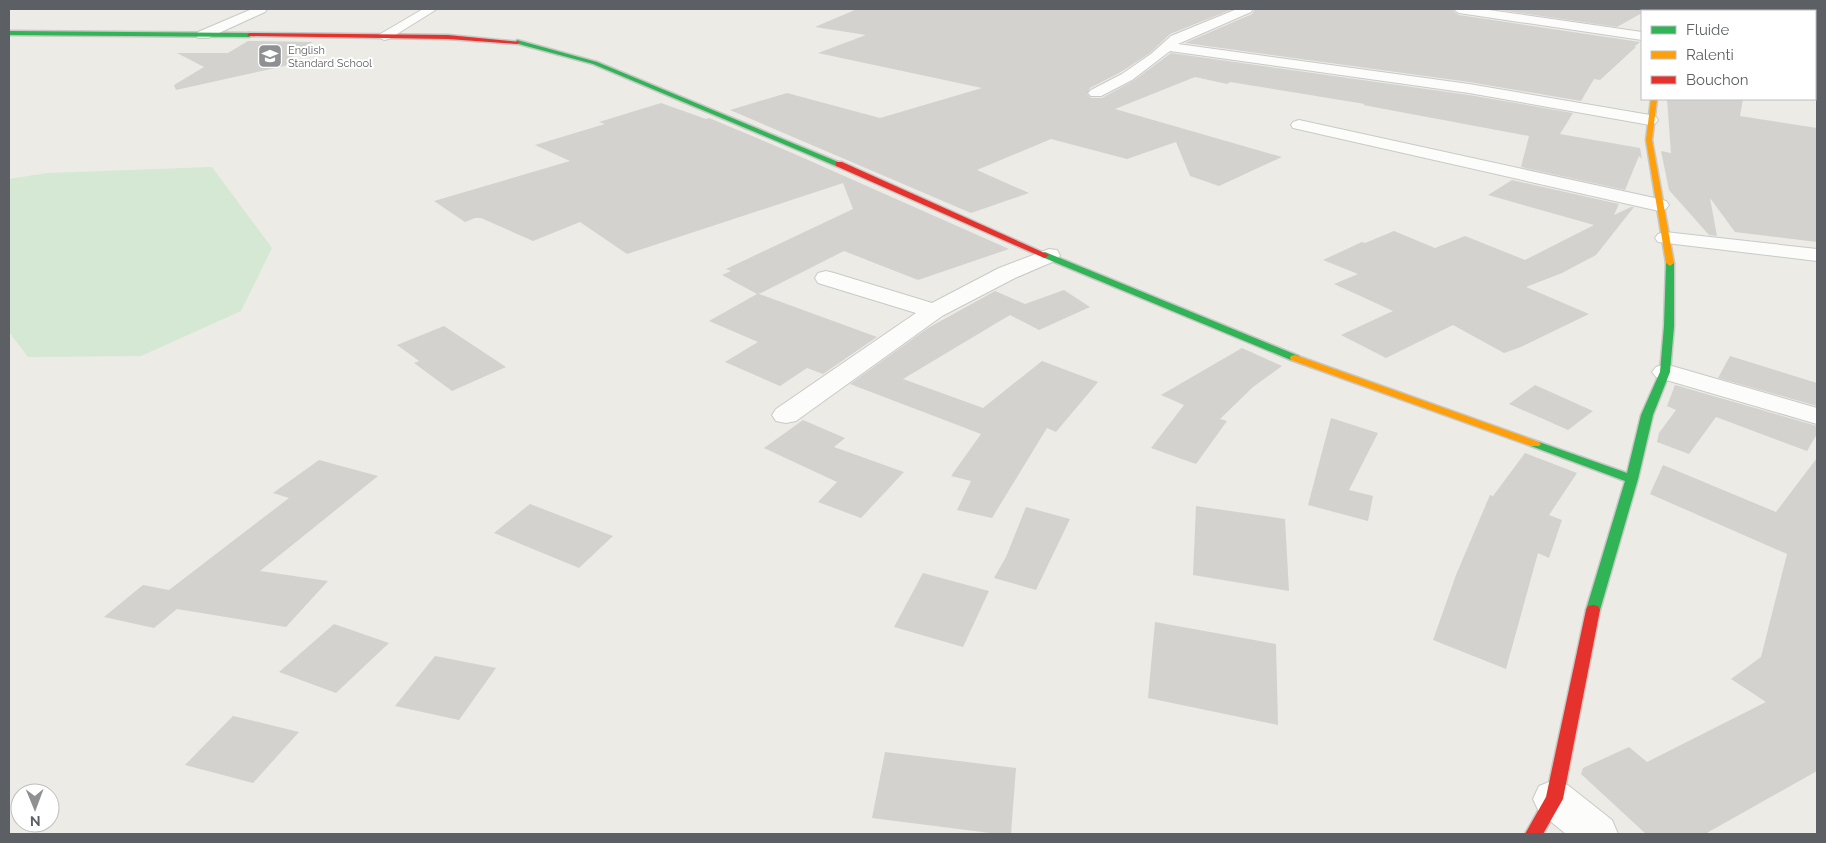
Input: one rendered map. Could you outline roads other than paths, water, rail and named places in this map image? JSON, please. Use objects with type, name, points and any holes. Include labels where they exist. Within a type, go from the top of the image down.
[{"type":"street","points":[[203,35],[261,9]]},
{"type":"street","points":[[384,36],[431,9]]},
{"type":"street","points":[[1096,93],[1127,77],[1156,57],[1176,39],[1246,9]]},
{"type":"street","points":[[1459,9],[1641,36]]},
{"type":"street","points":[[9,33],[490,38],[549,49],[596,64],[797,146],[1049,255],[1099,279],[1272,350],[1632,479]]},
{"type":"street","points":[[1167,47],[1437,82],[1594,108],[1650,120]]},
{"type":"street","points":[[1534,834],[1554,799],[1591,616],[1632,479],[1647,415],[1665,372],[1669,326],[1670,259],[1659,205],[1650,140],[1650,120],[1654,100]]},
{"type":"street","points":[[1299,125],[1659,205]]},
{"type":"street","points":[[1665,238],[1817,255]]},
{"type":"street","points":[[786,415],[934,311],[1007,273],[1049,255]]},
{"type":"street","points":[[826,278],[934,311]]},
{"type":"street","points":[[1665,372],[1817,416]]},
{"type":"street","points":[[1554,799],[1597,834]]},
{"type":"place","name":"English Standard School","points":[[270,56]]}]
